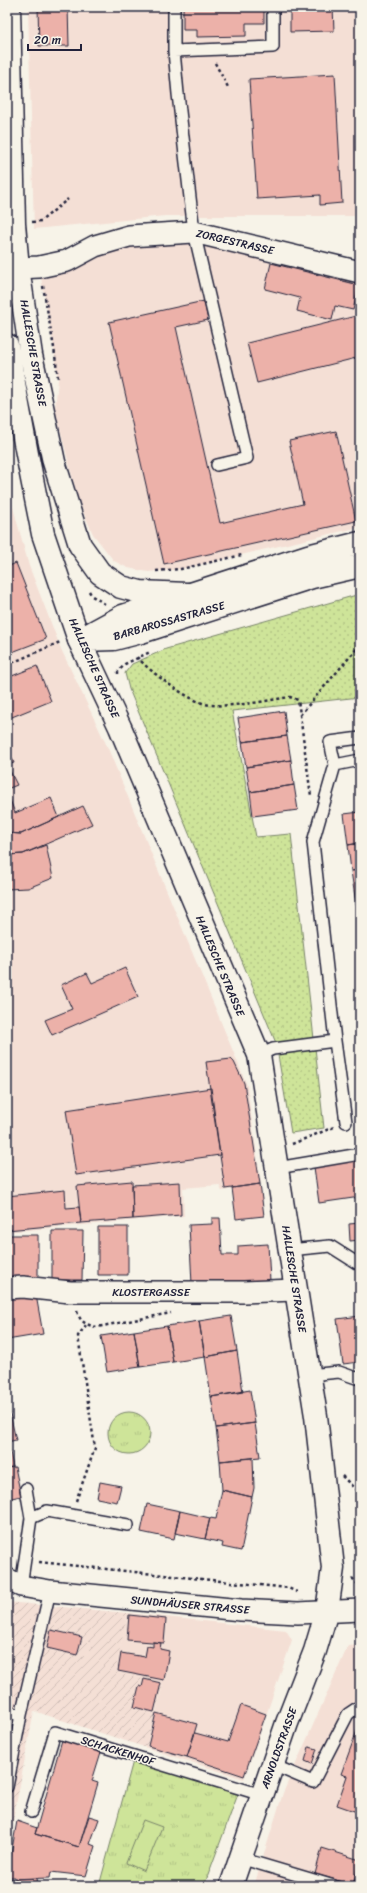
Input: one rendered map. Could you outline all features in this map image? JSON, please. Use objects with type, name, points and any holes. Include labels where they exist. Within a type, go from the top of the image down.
[{"type":"main road","name":"HALLESCHE STRASSE","points":[[9,7],[14,224],[13,269],[54,462],[80,545],[100,573],[122,587],[140,592],[187,594]]},
{"type":"main road","name":"HALLESCHE STRASSE","points":[[7,345],[10,374],[43,534],[71,640],[123,734],[259,1055],[309,1375],[333,1568],[327,1611]]},
{"type":"main road","name":"BARBAROSSASTRASSE","points":[[71,640],[123,616],[187,594],[308,556],[360,543]]},
{"type":"main road","name":"BARBAROSSASTRASSE","points":[[71,640],[114,639],[141,632],[312,577],[360,566]]},
{"type":"main road","name":"ARNOLDSTRASSE","points":[[231,1886],[262,1795],[315,1651],[327,1611]]},
{"type":"street","name":"ZORGESTRASSE","points":[[13,269],[67,261],[96,246],[129,236],[194,232],[360,272]]},
{"type":"street","name":"KLOSTERGASSE","points":[[7,1288],[23,1287],[77,1292],[244,1292],[296,1290]]},
{"type":"street","name":"SUNDHÄUSER STRASSE","points":[[14,1583],[50,1591],[241,1610],[298,1613],[360,1610]]},
{"type":"lane","points":[[174,7],[174,51],[194,232],[247,458],[217,465]]},
{"type":"lane","points":[[174,51],[273,48],[273,7]]},
{"type":"lane","points":[[346,1122],[335,1041],[313,842],[335,765],[330,742],[360,738]]},
{"type":"lane","points":[[335,765],[360,760]]},
{"type":"lane","points":[[259,1055],[273,1049],[335,1041]]},
{"type":"lane","points":[[277,1168],[360,1154]]},
{"type":"lane","points":[[289,1250],[330,1246],[360,1265]]},
{"type":"lane","points":[[309,1375],[339,1372],[356,1378],[360,1377]]},
{"type":"lane","points":[[14,1583],[25,1561],[31,1518],[26,1489]]},
{"type":"lane","points":[[31,1518],[47,1511],[128,1524]]},
{"type":"lane","points":[[7,1787],[21,1715],[50,1591]]},
{"type":"lane","points":[[273,1765],[313,1782],[348,1714],[360,1706]]},
{"type":"lane","points":[[7,1712],[21,1715]]},
{"type":"lane","name":"SCHACKENHOF","points":[[31,1812],[55,1732],[262,1795]]},
{"type":"lane","points":[[240,1858],[334,1886]]},
{"type":"path","points":[[207,50],[229,89]]},
{"type":"path","points":[[29,223],[41,221],[68,199]]},
{"type":"path","points":[[155,572],[182,569],[248,553]]},
{"type":"path","points":[[7,665],[71,640]]},
{"type":"path","points":[[300,715],[360,646]]},
{"type":"path","points":[[137,658],[172,686],[189,697],[209,705],[242,705],[290,697],[298,700],[310,795],[320,818]]},
{"type":"path","points":[[288,1145],[346,1122]]},
{"type":"path","points":[[71,1515],[95,1448],[78,1336],[86,1325]]},
{"type":"path","points":[[340,1474],[360,1494]]},
{"type":"path","points":[[25,1561],[282,1587],[288,1588],[300,1594]]},
{"type":"shaded area","points":[[28,7],[360,7],[360,216],[165,216],[34,229]]},
{"type":"shaded area","points":[[194,232],[360,272],[360,527],[181,569],[148,572],[128,568],[114,561],[93,534],[78,500],[55,409],[58,380],[54,348],[39,267]]},
{"type":"shaded area","points":[[7,485],[29,566],[61,649],[107,746],[247,1085],[261,1184],[222,1191],[219,1185],[183,1188],[184,1216],[7,1232]]},
{"type":"shaded area","points":[[7,1602],[128,1613],[115,1672],[163,1684],[147,1748],[34,1711],[7,1852]]},
{"type":"shaded area","points":[[128,1613],[286,1630],[292,1640],[244,1779],[147,1748],[163,1684],[114,1673]]},
{"type":"shaded area","points":[[360,1645],[360,1886],[254,1886],[283,1793],[348,1646]]},
{"type":"green space","points":[[360,594],[360,697],[232,711],[256,837],[291,834],[324,1128],[291,1133],[276,1043],[129,689],[125,673],[132,664],[166,649]]},
{"type":"green space","points":[[125,1412],[133,1412],[144,1418],[150,1429],[150,1437],[144,1448],[133,1454],[125,1454],[114,1448],[108,1437],[108,1429],[114,1418]]},
{"type":"green space","points":[[133,1761],[238,1794],[204,1886],[99,1886]]},
{"type":"green space","points":[[143,1820],[162,1827],[144,1871],[126,1863]]},
{"type":"building","points":[[38,7],[68,7],[69,46],[39,46]]},
{"type":"building","points":[[183,7],[264,7],[264,23],[246,23],[246,36],[197,37],[197,30],[183,30]]},
{"type":"building","points":[[290,7],[333,7],[334,31],[290,32]]},
{"type":"building","points":[[335,74],[342,203],[320,205],[320,195],[257,199],[249,79]]},
{"type":"building","points":[[271,263],[359,285],[353,310],[335,306],[332,320],[297,311],[300,298],[265,289]]},
{"type":"building","points":[[204,301],[208,320],[176,327],[220,523],[303,504],[289,441],[336,431],[356,521],[164,564],[109,322]]},
{"type":"building","points":[[360,315],[360,357],[257,383],[247,343]]},
{"type":"building","points":[[16,563],[46,639],[7,654],[7,567]]},
{"type":"building","points":[[37,666],[51,701],[7,719],[7,678]]},
{"type":"building","points":[[284,711],[287,736],[242,742],[238,718]]},
{"type":"building","points":[[287,736],[291,760],[246,767],[242,742]]},
{"type":"building","points":[[7,746],[14,763],[7,765]]},
{"type":"building","points":[[291,760],[294,785],[250,792],[246,767]]},
{"type":"building","points":[[7,765],[17,785],[7,789]]},
{"type":"building","points":[[294,785],[298,810],[253,816],[250,792]]},
{"type":"building","points":[[7,792],[15,813],[51,798],[59,817],[21,834],[7,833]]},
{"type":"building","points":[[83,806],[92,824],[23,854],[7,855],[7,833],[21,834]]},
{"type":"building","points":[[360,812],[360,843],[348,845],[344,814]]},
{"type":"building","points":[[360,843],[360,870],[351,871],[348,845]]},
{"type":"building","points":[[46,845],[53,878],[28,888],[7,889],[7,855],[23,854]]},
{"type":"building","points":[[360,870],[360,896],[355,897],[351,871]]},
{"type":"building","points":[[360,896],[360,923],[359,923],[355,897]]},
{"type":"building","points":[[360,923],[360,949],[356,924]]},
{"type":"building","points":[[125,968],[138,997],[52,1035],[45,1020],[72,1009],[61,985],[87,973],[92,983]]},
{"type":"building","points":[[231,1059],[234,1062],[244,1083],[260,1184],[225,1189],[206,1062]]},
{"type":"building","points":[[211,1088],[220,1155],[76,1175],[66,1110]]},
{"type":"building","points":[[358,1160],[360,1197],[319,1203],[314,1167]]},
{"type":"building","points":[[132,1181],[133,1219],[81,1223],[77,1186]]},
{"type":"building","points":[[180,1182],[181,1215],[133,1219],[132,1185]]},
{"type":"building","points":[[260,1184],[264,1216],[236,1219],[232,1188]]},
{"type":"building","points":[[65,1190],[66,1208],[79,1207],[81,1223],[7,1230],[7,1196]]},
{"type":"building","points":[[212,1218],[220,1218],[222,1255],[238,1255],[238,1246],[268,1244],[270,1281],[192,1284],[189,1225],[212,1224]]},
{"type":"building","points":[[360,1223],[360,1240],[350,1241],[349,1224]]},
{"type":"building","points":[[98,1227],[128,1227],[128,1275],[98,1275]]},
{"type":"building","points":[[52,1231],[83,1231],[82,1280],[52,1280]]},
{"type":"building","points":[[8,1235],[38,1235],[38,1280],[8,1279]]},
{"type":"building","points":[[36,1295],[43,1334],[7,1340],[7,1299]]},
{"type":"building","points":[[231,1316],[237,1351],[205,1357],[199,1321]]},
{"type":"building","points":[[360,1316],[360,1362],[343,1364],[337,1319]]},
{"type":"building","points":[[199,1321],[205,1357],[173,1362],[167,1326]]},
{"type":"building","points":[[167,1326],[173,1362],[140,1367],[134,1331]]},
{"type":"building","points":[[134,1331],[140,1367],[107,1372],[101,1336]]},
{"type":"building","points":[[237,1351],[243,1392],[211,1397],[205,1357]]},
{"type":"building","points":[[250,1390],[255,1423],[216,1428],[211,1397]]},
{"type":"building","points":[[8,1405],[16,1440],[7,1442],[7,1406]]},
{"type":"building","points":[[255,1423],[260,1457],[220,1461],[216,1428]]},
{"type":"building","points":[[7,1442],[13,1467],[7,1468]]},
{"type":"building","points":[[253,1458],[254,1488],[252,1497],[222,1490],[220,1461]]},
{"type":"building","points":[[15,1467],[21,1496],[7,1499],[7,1468]]},
{"type":"building","points":[[100,1482],[121,1486],[117,1502],[97,1498]]},
{"type":"building","points":[[222,1490],[252,1497],[241,1551],[222,1547],[223,1543],[205,1539],[210,1518],[216,1519]]},
{"type":"building","points":[[147,1504],[180,1511],[174,1539],[141,1532]]},
{"type":"building","points":[[180,1511],[210,1518],[205,1539],[175,1533]]},
{"type":"building","points":[[129,1615],[166,1619],[164,1643],[127,1640]]},
{"type":"building","points":[[51,1630],[82,1637],[77,1655],[47,1648]]},
{"type":"building","points":[[153,1642],[161,1643],[160,1649],[169,1651],[164,1680],[118,1671],[121,1653],[145,1657],[147,1646],[153,1647]]},
{"type":"building","points":[[144,1679],[161,1683],[154,1712],[134,1707],[139,1686],[142,1687]]},
{"type":"building","points":[[241,1705],[266,1714],[244,1776],[187,1757],[195,1733],[228,1742]]},
{"type":"building","points":[[156,1713],[197,1724],[187,1757],[148,1746]]},
{"type":"building","points":[[358,1728],[360,1729],[360,1813],[337,1805],[347,1776],[341,1774]]},
{"type":"building","points":[[62,1740],[101,1752],[92,1781],[98,1783],[79,1847],[35,1834]]},
{"type":"building","points":[[309,1747],[317,1749],[312,1764],[305,1761]]},
{"type":"building","points":[[89,1816],[99,1819],[90,1844],[95,1846],[86,1876],[51,1872],[50,1878],[15,1879],[15,1877],[7,1877],[17,1821],[37,1828],[35,1834],[79,1847]]},
{"type":"building","points":[[322,1848],[360,1860],[353,1885],[315,1874]]},
{"type":"building","points":[[360,1860],[360,1886],[356,1886],[353,1885]]},
{"type":"building","points":[[37,1878],[38,1886],[10,1886],[10,1879]]}]
